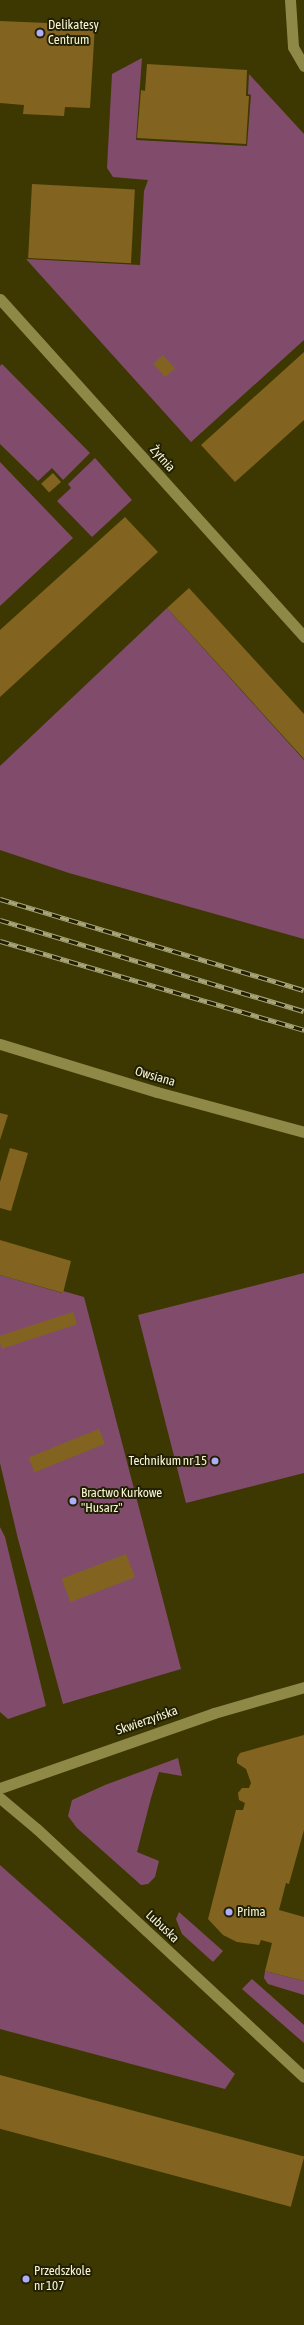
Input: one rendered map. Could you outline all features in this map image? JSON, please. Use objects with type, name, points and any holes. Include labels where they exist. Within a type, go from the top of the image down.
[{"type":"street","points":[[290,0],[293,48],[304,66]]},
{"type":"street","name":"Żytnia","points":[[0,299],[304,637]]},
{"type":"street","name":"Owsiana","points":[[0,1044],[150,1090],[304,1132]]},
{"type":"street","name":"Skwierzyńska","points":[[0,1788],[214,1713],[304,1687]]},
{"type":"street","name":"Lubuska","points":[[0,1798],[37,1829],[304,2077]]},
{"type":"shaded area","points":[[142,58],[136,140],[247,146],[251,95],[248,94],[249,74],[304,134],[304,340],[191,442],[26,259],[140,265],[144,191],[148,180],[113,177],[107,168],[112,74]]},
{"type":"shaded area","points":[[2,364],[90,453],[63,480],[52,468],[38,481],[0,444],[0,366]]},
{"type":"shaded area","points":[[95,458],[132,500],[92,537],[57,501],[71,488],[68,484]]},
{"type":"shaded area","points":[[0,462],[73,538],[0,606]]},
{"type":"shaded area","points":[[167,608],[304,760],[304,939],[69,873],[0,850],[0,766]]},
{"type":"shaded area","points":[[304,1273],[304,1473],[186,1503],[138,1315]]},
{"type":"shaded area","name":"Bractwo Kurkowe \"Husarz\"","points":[[0,1275],[62,1293],[63,1291],[84,1297],[181,1669],[63,1704],[18,1539],[0,1463]]},
{"type":"shaded area","points":[[0,1527],[5,1537],[46,1706],[8,1719],[0,1712]]},
{"type":"shaded area","points":[[178,1758],[182,1776],[159,1772],[151,1798],[137,1852],[159,1861],[155,1877],[148,1884],[141,1885],[77,1828],[68,1816],[72,1800],[105,1785]]},
{"type":"shaded area","points":[[0,1865],[235,2074],[225,2089],[0,2029]]},
{"type":"shaded area","points":[[179,1912],[223,1951],[213,1962],[182,1934],[176,1919]]},
{"type":"shaded area","points":[[265,1971],[304,1981],[304,1995],[268,1984],[264,1978]]},
{"type":"shaded area","points":[[252,1979],[304,2025],[304,2043],[242,1989]]},
{"type":"building","points":[[0,21],[95,25],[90,108],[65,107],[64,116],[23,114],[24,105],[0,103]]},
{"type":"building","points":[[147,64],[247,70],[246,96],[249,96],[246,144],[137,138],[141,90],[145,91]]},
{"type":"building","points":[[32,184],[135,189],[131,263],[28,258]]},
{"type":"building","points":[[304,352],[304,420],[235,482],[201,445]]},
{"type":"building","points":[[163,355],[175,369],[165,377],[153,364]]},
{"type":"building","points":[[53,473],[61,482],[49,493],[41,484]]},
{"type":"building","points":[[125,517],[158,552],[0,697],[0,630]]},
{"type":"building","points":[[189,588],[304,714],[304,759],[167,608]]},
{"type":"building","points":[[0,1113],[8,1115],[0,1140]]},
{"type":"building","points":[[10,1148],[28,1153],[11,1211],[0,1208],[0,1182]]},
{"type":"building","points":[[0,1240],[71,1261],[63,1293],[0,1275]]},
{"type":"building","points":[[73,1312],[77,1324],[2,1349],[0,1336]]},
{"type":"building","points":[[99,1429],[105,1444],[35,1472],[29,1457]]},
{"type":"building","points":[[126,1554],[135,1577],[71,1602],[62,1579]]},
{"type":"building","points":[[304,1735],[304,1830],[289,1884],[286,1883],[279,1910],[304,1917],[304,1981],[265,1971],[272,1943],[261,1940],[259,1945],[237,1942],[223,1935],[208,1919],[236,1810],[243,1810],[245,1803],[239,1800],[238,1793],[242,1788],[249,1788],[251,1783],[246,1769],[237,1763],[237,1758],[240,1753]]},
{"type":"building","points":[[0,2075],[304,2156],[291,2207],[0,2129]]},
{"type":"railway","points":[[0,899],[304,990]]},
{"type":"railway","points":[[0,920],[304,1011]]},
{"type":"railway","points":[[0,941],[304,1030]]},
{"type":"place","name":"Delikatesy Centrum","points":[[40,33]]},
{"type":"place","name":"Technikum nr 15","points":[[215,1461]]},
{"type":"place","name":"Bractwo Kurkowe \"Husarz\"","points":[[73,1501]]},
{"type":"place","name":"Prima","points":[[229,1912]]},
{"type":"place","name":"Przedszkole nr 107","points":[[26,2279]]}]
